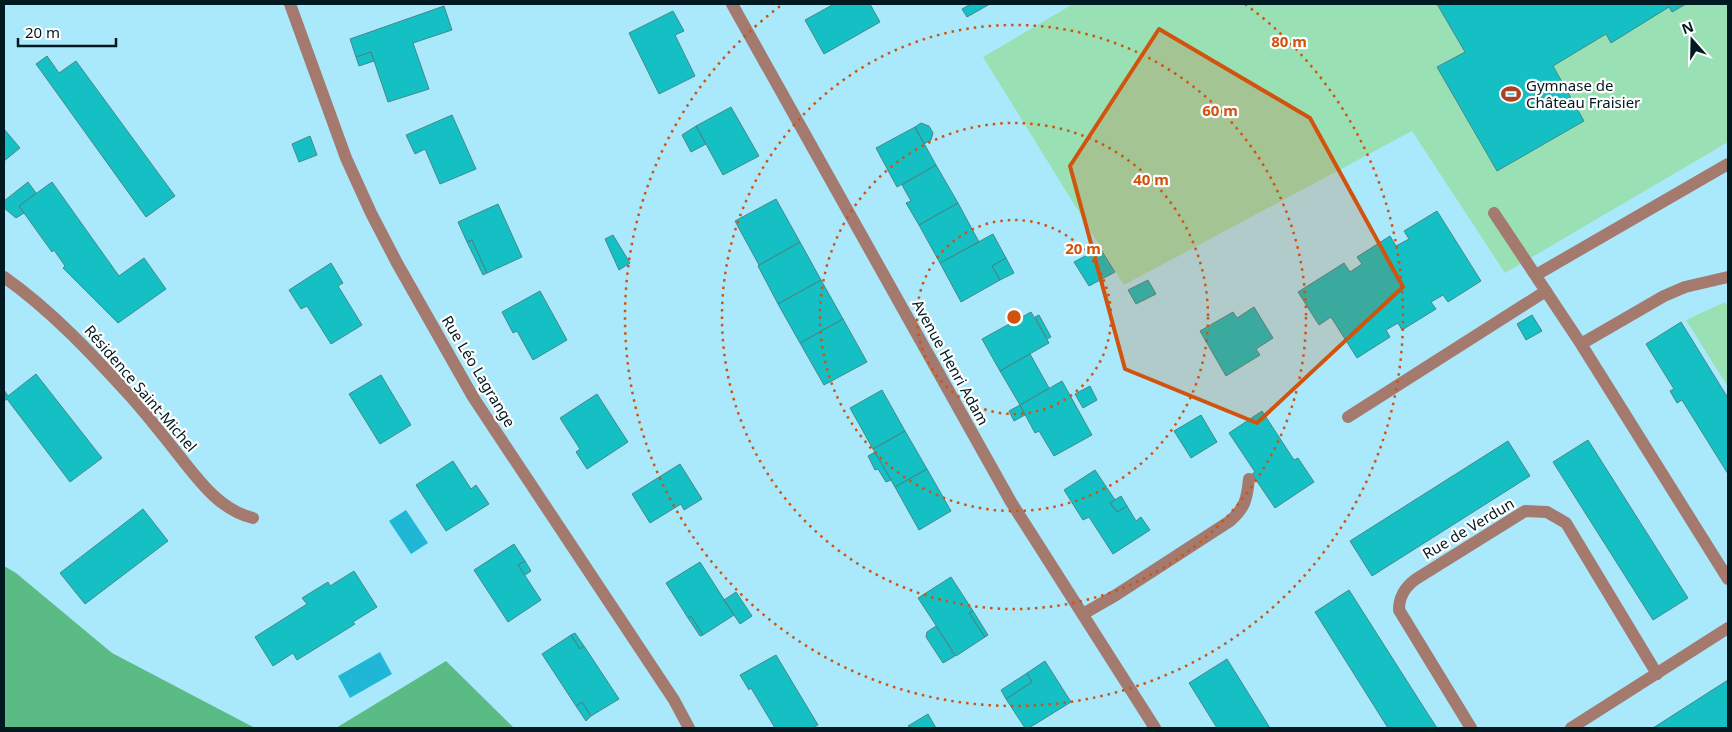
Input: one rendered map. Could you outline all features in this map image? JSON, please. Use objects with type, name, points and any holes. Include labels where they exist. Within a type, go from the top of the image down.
[{"type":"street","name":"Rue Léo Lagrange","points":[[290,4],[346,158],[371,213],[397,263],[473,397],[674,700],[689,728]]},
{"type":"street","name":"Avenue Henri Adam","points":[[732,4],[1011,502],[1154,728]]},
{"type":"street","points":[[1536,275],[1728,164]]},
{"type":"street","points":[[1494,213],[1581,344],[1728,579]]},
{"type":"street","name":"Résidence Saint-Michel","points":[[4,277],[25,292],[82,344],[132,399],[193,473],[219,500],[242,516],[253,518]]},
{"type":"street","points":[[1581,344],[1685,286],[1728,277]]},
{"type":"street","points":[[1348,417],[1546,291]]},
{"type":"street","points":[[1083,614],[1116,595],[1230,521],[1241,511],[1247,497],[1249,479]]},
{"type":"street","name":"Rue de Verdun","points":[[1471,728],[1399,610],[1399,600],[1406,586],[1525,511],[1546,512],[1566,523],[1657,674]]},
{"type":"street","points":[[1571,728],[1728,628]]},
{"type":"highlighted area","points":[[1159,29],[1310,118],[1403,287],[1257,423],[1125,369],[1070,166]]},
{"type":"green space","points":[[1073,4],[1728,4],[1728,142],[1505,273],[1412,131],[1124,285],[983,57]]},
{"type":"green space","points":[[1725,302],[1728,307],[1728,387],[1686,320]]},
{"type":"green space","points":[[4,566],[16,573],[112,653],[255,728],[4,728]]},
{"type":"green space","points":[[446,661],[514,728],[336,728]]},
{"type":"water","points":[[406,510],[428,543],[411,554],[389,521]]},
{"type":"water","points":[[380,652],[392,674],[350,698],[338,676]]},
{"type":"building","points":[[834,4],[870,4],[880,22],[824,54],[805,20]]},
{"type":"building","points":[[971,4],[990,4],[967,17],[962,9]]},
{"type":"building","name":"Gymnase de Château Fraisier","points":[[1437,4],[1686,4],[1672,12],[1669,7],[1611,43],[1606,34],[1553,66],[1584,121],[1497,171],[1437,67],[1465,52]]},
{"type":"building","points":[[444,6],[452,30],[413,43],[429,89],[388,102],[371,52],[356,57],[350,39]]},
{"type":"building","points":[[673,11],[684,31],[675,35],[695,76],[659,94],[629,33]]},
{"type":"building","points":[[371,52],[374,61],[359,66],[356,57]]},
{"type":"building","points":[[47,56],[59,73],[76,61],[175,196],[146,217],[36,64]]},
{"type":"building","points":[[731,107],[759,156],[723,175],[696,126]]},
{"type":"building","points":[[452,115],[476,169],[440,184],[425,149],[415,154],[406,135]]},
{"type":"building","points":[[921,123],[929,126],[933,133],[931,140],[924,144],[915,127]]},
{"type":"building","points":[[696,126],[706,144],[691,152],[682,135]]},
{"type":"building","points":[[915,127],[936,165],[897,187],[876,148]]},
{"type":"building","points":[[4,129],[20,148],[4,161]]},
{"type":"building","points":[[310,136],[317,155],[299,162],[292,144]]},
{"type":"building","points":[[936,165],[958,203],[919,225],[906,203],[911,201],[902,185]]},
{"type":"building","points":[[28,182],[36,193],[19,206],[24,213],[16,218],[4,208],[4,201]]},
{"type":"building","points":[[52,182],[119,276],[144,258],[166,289],[118,323],[63,268],[65,266],[54,250],[52,252],[19,206]]},
{"type":"building","points":[[776,199],[800,242],[759,265],[735,221]]},
{"type":"building","points":[[958,203],[979,242],[940,263],[919,225]]},
{"type":"building","points":[[498,204],[522,257],[487,273],[472,240],[467,242],[458,222]]},
{"type":"building","points":[[1437,211],[1481,281],[1448,302],[1443,295],[1431,302],[1436,309],[1402,330],[1398,323],[1386,330],[1390,337],[1357,358],[1331,317],[1319,325],[1298,292],[1344,263],[1350,272],[1362,264],[1357,257],[1390,236],[1396,246],[1409,239],[1404,231]]},
{"type":"building","points":[[993,234],[1006,258],[992,266],[1000,280],[961,302],[940,263]]},
{"type":"building","points":[[613,235],[630,263],[619,270],[605,239]]},
{"type":"building","points":[[472,240],[487,273],[483,275],[467,242]]},
{"type":"building","points":[[800,242],[821,280],[778,304],[758,266]]},
{"type":"building","points":[[1100,248],[1115,272],[1089,286],[1074,262]]},
{"type":"building","points":[[1006,258],[1014,273],[1000,280],[992,266]]},
{"type":"building","points":[[331,263],[343,283],[338,286],[362,325],[331,344],[307,306],[301,309],[289,290]]},
{"type":"building","points":[[821,280],[843,319],[800,343],[778,304]]},
{"type":"building","points":[[1148,280],[1156,294],[1136,304],[1128,290]]},
{"type":"building","points":[[540,291],[567,340],[533,360],[517,331],[513,333],[502,312]]},
{"type":"building","points":[[1254,307],[1273,338],[1256,349],[1260,355],[1226,376],[1200,331],[1233,312],[1237,318]]},
{"type":"building","points":[[1031,312],[1049,343],[1000,371],[982,339]]},
{"type":"building","points":[[1039,315],[1051,337],[1047,339],[1035,317]]},
{"type":"building","points":[[1532,315],[1542,331],[1526,340],[1517,324]]},
{"type":"building","points":[[843,319],[867,362],[824,385],[800,343]]},
{"type":"building","points":[[1681,322],[1728,398],[1728,474],[1682,400],[1677,403],[1670,391],[1674,389],[1646,344]]},
{"type":"building","points":[[1030,354],[1049,388],[1020,405],[1000,371]]},
{"type":"building","points":[[36,374],[102,458],[70,482],[7,399],[4,401],[4,390],[8,396]]},
{"type":"building","points":[[381,375],[411,425],[380,444],[349,394]]},
{"type":"building","points":[[1062,381],[1092,435],[1054,456],[1039,431],[1035,433],[1020,405]]},
{"type":"building","points":[[1090,386],[1097,400],[1083,408],[1075,394]]},
{"type":"building","points":[[882,390],[905,431],[873,449],[850,408]]},
{"type":"building","points":[[597,394],[628,442],[587,469],[576,452],[580,449],[560,418]]},
{"type":"building","points":[[1020,405],[1025,415],[1014,421],[1009,411]]},
{"type":"building","points":[[1262,411],[1294,460],[1298,458],[1314,482],[1275,508],[1252,474],[1255,472],[1229,433]]},
{"type":"building","points":[[1201,415],[1217,442],[1191,458],[1174,431]]},
{"type":"building","points":[[905,431],[927,469],[895,487],[873,449]]},
{"type":"building","points":[[1588,440],[1688,598],[1653,620],[1553,462]]},
{"type":"building","points":[[1508,441],[1530,476],[1372,576],[1350,541]]},
{"type":"building","points":[[875,452],[891,480],[886,482],[878,469],[875,470],[868,456]]},
{"type":"building","points":[[453,461],[471,489],[476,485],[489,504],[446,531],[416,485]]},
{"type":"building","points":[[680,464],[702,499],[684,510],[681,504],[650,523],[632,494]]},
{"type":"building","points":[[927,469],[951,511],[919,530],[895,487]]},
{"type":"building","points":[[1095,470],[1115,500],[1110,503],[1117,512],[1127,506],[1136,521],[1141,517],[1150,530],[1113,554],[1089,517],[1083,520],[1064,490]]},
{"type":"building","points":[[1121,496],[1127,506],[1117,512],[1110,503]]},
{"type":"building","points":[[143,509],[168,541],[85,604],[60,573]]},
{"type":"building","points":[[514,544],[525,561],[518,565],[541,600],[508,622],[474,570]]},
{"type":"building","points":[[525,561],[531,571],[525,575],[518,565]]},
{"type":"building","points":[[700,562],[734,615],[703,635],[691,616],[688,618],[666,583]]},
{"type":"building","points":[[354,571],[377,607],[353,622],[355,624],[297,660],[293,653],[273,666],[255,637],[307,604],[302,598],[328,582],[330,586]]},
{"type":"building","points":[[951,577],[973,611],[969,613],[985,637],[956,656],[918,598]]},
{"type":"building","points":[[1349,590],[1437,728],[1388,728],[1315,612]]},
{"type":"building","points":[[736,592],[752,616],[740,624],[724,600]]},
{"type":"building","points":[[973,611],[988,635],[985,637],[969,613]]},
{"type":"building","points":[[691,616],[703,635],[700,636],[688,618]]},
{"type":"building","points":[[936,626],[955,656],[943,663],[926,637],[927,632]]},
{"type":"building","points":[[575,633],[584,646],[580,649],[571,635]]},
{"type":"building","points":[[571,635],[580,649],[584,646],[619,699],[591,716],[582,702],[576,706],[542,654]]},
{"type":"building","points":[[776,655],[818,725],[812,728],[775,728],[751,688],[749,690],[740,675]]},
{"type":"building","points":[[1227,659],[1270,728],[1217,728],[1189,683]]},
{"type":"building","points":[[1045,661],[1071,702],[1029,728],[1025,728],[1006,699],[1032,682],[1027,673]]},
{"type":"building","points":[[1027,673],[1032,682],[1006,699],[1001,690]]},
{"type":"building","points":[[1728,680],[1728,728],[1653,728]]},
{"type":"building","points":[[582,702],[591,716],[586,721],[576,706]]},
{"type":"building","points":[[928,714],[936,728],[910,728],[908,726]]},
{"type":"place","name":"Gymnase de Château Fraisier","points":[[1511,94]]}]
